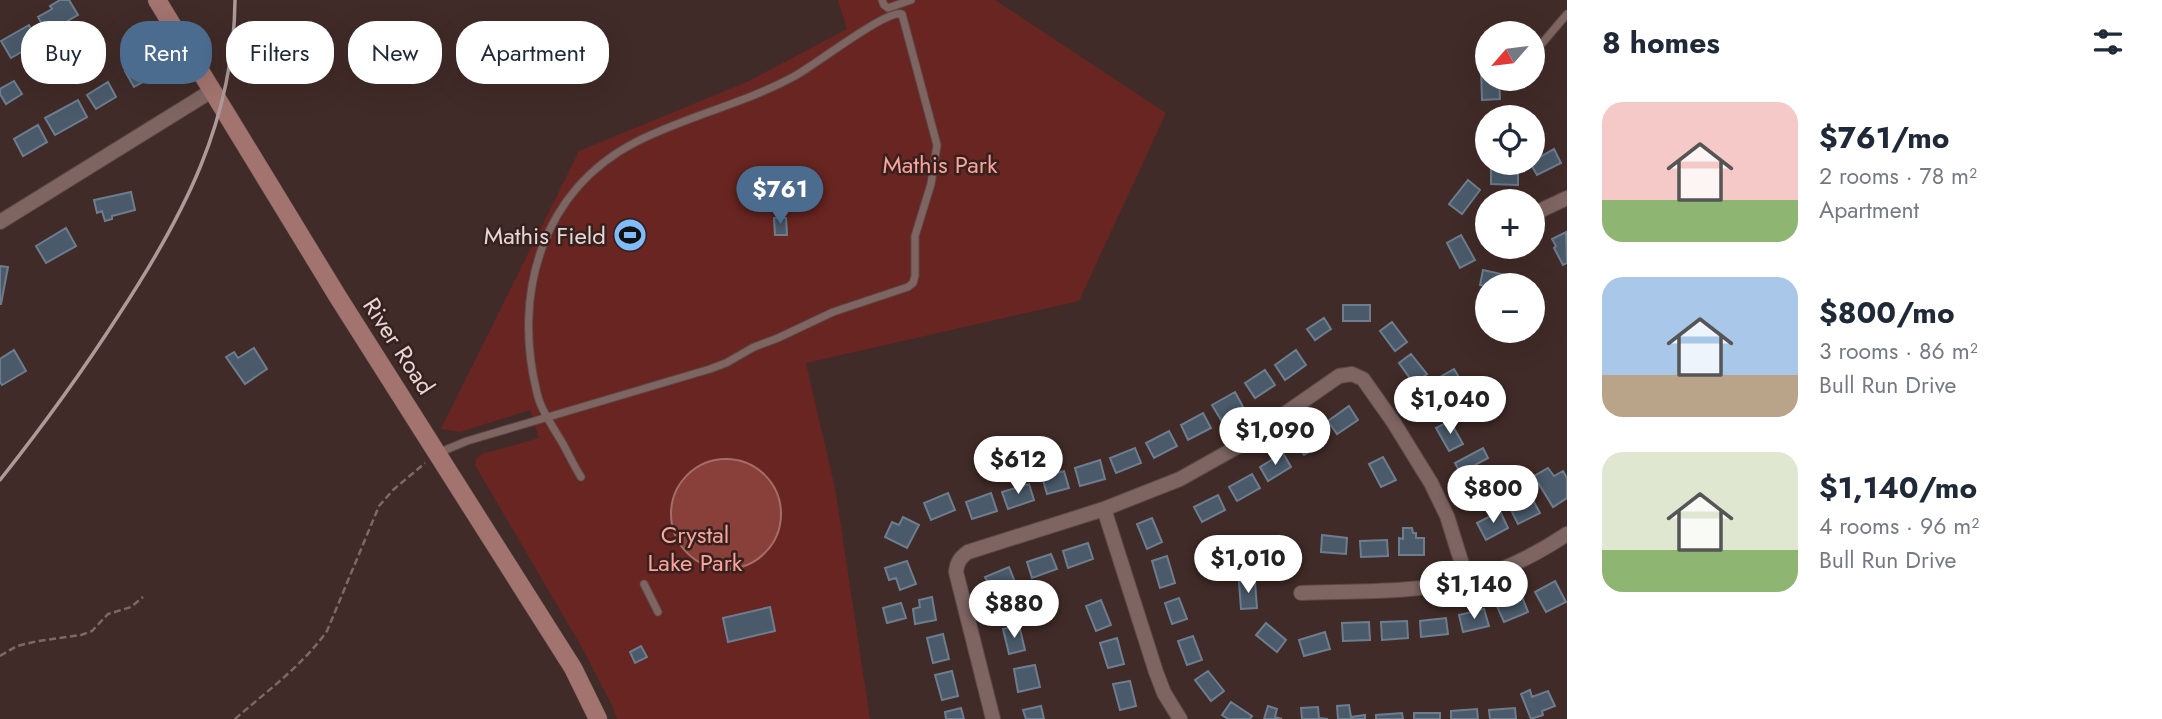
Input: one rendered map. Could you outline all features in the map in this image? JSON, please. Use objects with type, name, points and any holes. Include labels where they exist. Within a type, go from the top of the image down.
[{"type":"street","name":"River Road","points":[[158,0],[338,297],[573,668],[598,719]]},
{"type":"street","points":[[0,222],[213,90]]},
{"type":"street","points":[[1545,208],[1567,198]]},
{"type":"street","points":[[993,719],[956,572],[961,557],[968,552],[1144,495],[1237,447],[1339,376],[1352,374],[1366,382],[1431,483],[1453,533],[1467,580]]},
{"type":"street","points":[[1104,509],[1156,672],[1164,693],[1180,719]]},
{"type":"street","points":[[1301,593],[1401,589],[1467,580],[1496,572],[1567,534]]},
{"type":"lane","points":[[438,453],[467,441],[710,369],[833,312],[913,283],[915,236],[931,184],[937,145],[904,18],[896,10],[884,5],[882,0]]},
{"type":"lane","points":[[581,477],[537,394],[530,349],[531,284],[536,262],[547,235],[565,205],[579,187],[610,158],[636,142],[773,88],[911,0]]},
{"type":"lane","points":[[1545,40],[1567,14]]},
{"type":"lane","points":[[644,584],[658,612]]},
{"type":"path","points":[[235,719],[315,648],[327,631],[379,506],[405,479],[438,453]]},
{"type":"path","points":[[0,656],[17,646],[92,631],[108,614],[131,607],[143,597]]},
{"type":"green space","name":"Mathis Park","points":[[838,0],[995,0],[1166,113],[1079,301],[806,363],[836,493],[870,719],[617,719],[581,646],[475,465],[476,459],[482,454],[539,438],[530,410],[460,432],[441,429],[579,151],[749,81],[847,29]]},
{"type":"shaded area","points":[[726,459],[747,463],[765,475],[777,493],[781,514],[777,535],[765,553],[747,565],[726,569],[705,565],[687,553],[675,535],[671,514],[675,493],[687,475],[705,463]]},
{"type":"building","points":[[60,0],[69,0],[78,15],[68,21],[40,21],[38,17],[52,9],[50,6]]},
{"type":"building","points":[[21,30],[21,52],[11,58],[1,41]]},
{"type":"building","points":[[14,81],[22,94],[6,104],[0,89]]},
{"type":"building","points":[[108,82],[116,97],[96,109],[87,95]]},
{"type":"building","points":[[1482,91],[1500,91],[1500,99],[1482,100]]},
{"type":"building","points":[[78,100],[87,117],[55,135],[45,118]]},
{"type":"building","points":[[38,125],[47,142],[23,156],[14,139]]},
{"type":"building","points":[[1554,149],[1561,163],[1545,171],[1545,154]]},
{"type":"building","points":[[1491,175],[1518,175],[1518,185],[1491,184]]},
{"type":"building","points":[[1468,180],[1479,189],[1475,189],[1475,197],[1462,214],[1449,204]]},
{"type":"building","points":[[131,192],[135,210],[112,216],[112,219],[105,221],[102,211],[97,213],[94,200]]},
{"type":"building","points":[[774,218],[786,218],[787,235],[775,235]]},
{"type":"building","points":[[66,228],[76,246],[46,263],[36,246]]},
{"type":"building","points":[[1566,232],[1567,263],[1563,265],[1552,239]]},
{"type":"building","points":[[1461,235],[1475,260],[1460,268],[1447,243]]},
{"type":"building","points":[[0,266],[8,267],[1,304],[0,304]]},
{"type":"building","points":[[1343,305],[1370,305],[1370,321],[1343,321]]},
{"type":"building","points":[[1324,318],[1331,329],[1315,340],[1307,329]]},
{"type":"building","points":[[1392,322],[1407,342],[1395,351],[1380,331]]},
{"type":"building","points":[[254,348],[267,369],[245,384],[226,357],[234,352],[238,358]]},
{"type":"building","points":[[14,350],[26,371],[2,385],[0,359]]},
{"type":"building","points":[[1296,350],[1306,365],[1285,380],[1275,365]]},
{"type":"building","points":[[1411,354],[1427,374],[1414,384],[1399,363]]},
{"type":"building","points":[[1454,369],[1460,379],[1447,387],[1440,377]]},
{"type":"building","points":[[1265,370],[1275,385],[1255,398],[1245,383]]},
{"type":"building","points":[[1429,389],[1443,411],[1430,419],[1416,397]]},
{"type":"building","points":[[1235,392],[1243,407],[1221,420],[1212,405]]},
{"type":"building","points":[[1349,406],[1358,420],[1337,434],[1328,421]]},
{"type":"building","points":[[1203,413],[1211,428],[1188,440],[1181,425]]},
{"type":"building","points":[[1450,421],[1463,444],[1449,451],[1436,428]]},
{"type":"building","points":[[1318,428],[1326,442],[1304,455],[1295,442]]},
{"type":"building","points":[[1169,431],[1177,446],[1154,458],[1146,443]]},
{"type":"building","points":[[1135,448],[1141,463],[1116,473],[1110,458]]},
{"type":"building","points":[[1483,448],[1488,458],[1475,465],[1482,478],[1467,486],[1455,463]]},
{"type":"building","points":[[1283,453],[1291,467],[1268,481],[1260,467]]},
{"type":"building","points":[[1383,457],[1396,480],[1381,487],[1369,464]]},
{"type":"building","points":[[1100,460],[1105,479],[1080,486],[1075,468]]},
{"type":"building","points":[[1548,468],[1554,476],[1563,471],[1567,478],[1567,498],[1553,507],[1534,476]]},
{"type":"building","points":[[1064,471],[1069,488],[1047,494],[1042,477]]},
{"type":"building","points":[[1252,474],[1260,488],[1237,501],[1229,487]]},
{"type":"building","points":[[1029,484],[1034,500],[1008,509],[1002,492]]},
{"type":"building","points":[[948,493],[955,510],[931,520],[924,503]]},
{"type":"building","points":[[991,493],[997,511],[972,519],[966,502]]},
{"type":"building","points":[[1529,493],[1540,513],[1518,524],[1508,504]]},
{"type":"building","points":[[1218,495],[1225,510],[1202,522],[1194,507]]},
{"type":"building","points":[[1500,511],[1508,528],[1486,540],[1477,523]]},
{"type":"building","points":[[903,517],[919,525],[907,548],[885,537],[892,522],[899,525]]},
{"type":"building","points":[[1152,518],[1162,542],[1147,549],[1137,524]]},
{"type":"building","points":[[1403,528],[1412,528],[1416,538],[1424,538],[1424,555],[1399,555],[1399,538],[1403,539]]},
{"type":"building","points":[[1322,535],[1347,538],[1346,554],[1321,552]]},
{"type":"building","points":[[1279,536],[1288,549],[1266,564],[1257,551]]},
{"type":"building","points":[[1387,540],[1388,556],[1361,557],[1360,541]]},
{"type":"building","points":[[1088,543],[1093,559],[1068,568],[1063,551]]},
{"type":"building","points":[[1051,554],[1057,569],[1032,578],[1027,562]]},
{"type":"building","points":[[1167,556],[1175,583],[1160,588],[1152,561]]},
{"type":"building","points":[[907,561],[916,584],[900,590],[896,578],[889,580],[885,568]]},
{"type":"building","points":[[1009,567],[1015,582],[992,592],[985,577]]},
{"type":"building","points":[[1255,581],[1257,608],[1241,609],[1239,582]]},
{"type":"building","points":[[1555,581],[1566,602],[1546,612],[1535,592]]},
{"type":"building","points":[[1521,594],[1528,612],[1504,622],[1496,604]]},
{"type":"building","points":[[932,597],[936,620],[915,624],[913,609],[920,607],[919,600]]},
{"type":"building","points":[[1179,598],[1187,619],[1172,624],[1165,603]]},
{"type":"building","points":[[1101,600],[1111,625],[1096,631],[1086,606]]},
{"type":"building","points":[[901,603],[906,618],[887,623],[883,608]]},
{"type":"building","points":[[770,607],[775,631],[728,642],[723,618]]},
{"type":"building","points":[[1484,609],[1489,626],[1463,632],[1459,615]]},
{"type":"building","points":[[1446,618],[1448,634],[1421,637],[1420,621]]},
{"type":"building","points":[[1407,621],[1408,638],[1382,640],[1381,622]]},
{"type":"building","points":[[1369,622],[1370,640],[1343,641],[1342,623]]},
{"type":"building","points":[[1266,623],[1286,640],[1277,652],[1256,635]]},
{"type":"building","points":[[1019,625],[1025,650],[1009,654],[1003,629]]},
{"type":"building","points":[[1325,632],[1330,649],[1304,656],[1299,640]]},
{"type":"building","points":[[943,634],[949,659],[933,663],[927,638]]},
{"type":"building","points":[[1193,636],[1202,660],[1187,665],[1178,641]]},
{"type":"building","points":[[1117,638],[1124,664],[1108,668],[1100,643]]},
{"type":"building","points":[[641,646],[647,657],[635,663],[630,652]]},
{"type":"building","points":[[1035,665],[1040,687],[1018,692],[1014,669]]},
{"type":"building","points":[[952,671],[958,696],[942,700],[935,675]]},
{"type":"building","points":[[1208,671],[1224,691],[1211,701],[1195,680]]},
{"type":"building","points":[[1130,681],[1136,706],[1120,710],[1113,684]]},
{"type":"building","points":[[1530,690],[1532,697],[1548,691],[1555,706],[1542,711],[1543,715],[1531,719],[1521,694]]},
{"type":"building","points":[[1231,702],[1252,716],[1250,719],[1228,719],[1222,715]]},
{"type":"building","points":[[1349,705],[1351,717],[1365,715],[1365,719],[1338,719],[1337,706]]},
{"type":"building","points":[[1041,706],[1044,719],[1026,719],[1023,710]]},
{"type":"building","points":[[1268,706],[1277,709],[1275,717],[1282,719],[1264,719]]},
{"type":"building","points":[[1318,707],[1319,718],[1328,719],[1302,719],[1301,708]]},
{"type":"building","points":[[961,708],[964,719],[946,719],[945,712]]},
{"type":"building","points":[[1515,708],[1516,719],[1490,719],[1489,710]]},
{"type":"building","points":[[1477,709],[1478,719],[1451,719],[1451,711]]},
{"type":"building","points":[[1402,713],[1403,719],[1376,719],[1376,715]]},
{"type":"building","points":[[1414,713],[1440,713],[1440,719],[1414,719]]},
{"type":"railway","points":[[0,480],[104,337],[164,242],[183,204],[215,127],[232,44],[235,0]]},
{"type":"place","name":"Mathis Field","points":[[630,235]]},
{"type":"park label","name":"Crystal Lake Park","points":[[695,548]]}]
